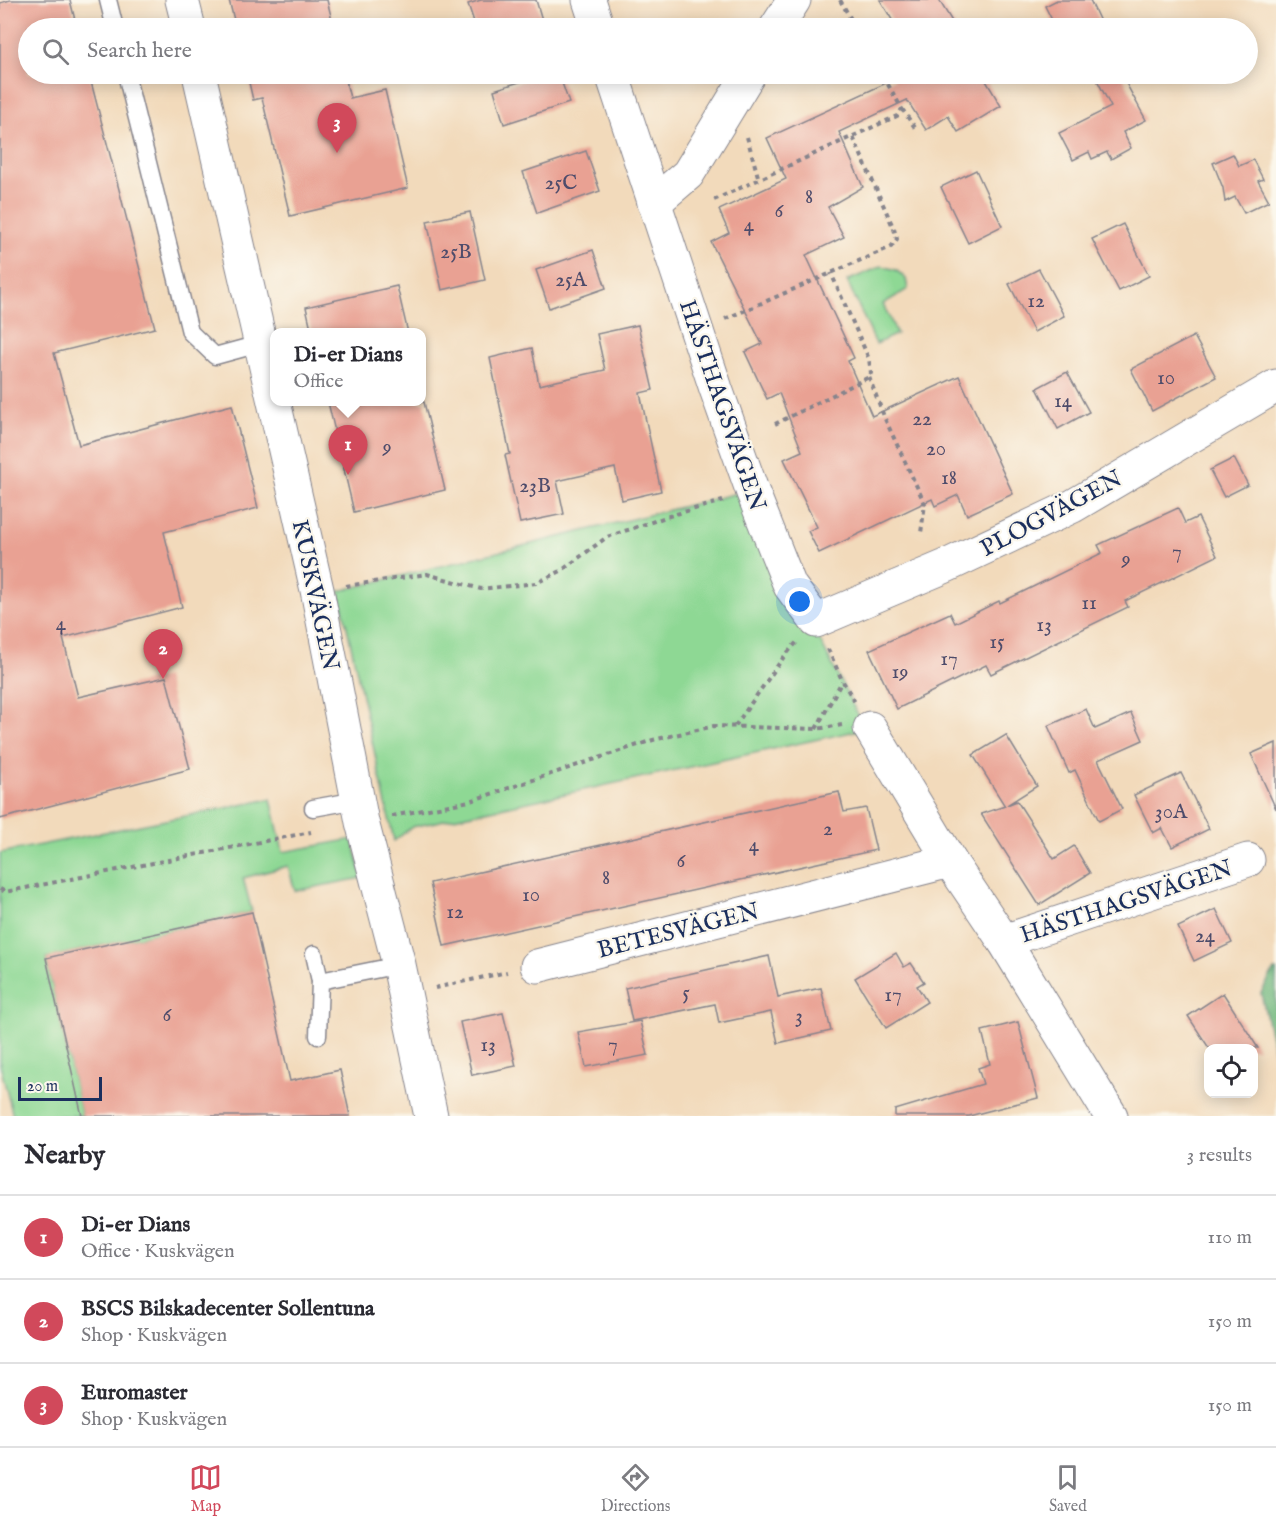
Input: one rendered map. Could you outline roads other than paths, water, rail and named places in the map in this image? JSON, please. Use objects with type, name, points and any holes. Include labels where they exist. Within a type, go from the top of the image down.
[{"type":"street","points":[[182,0],[186,18]]},
{"type":"street","points":[[589,0],[595,18]]},
{"type":"street","points":[[782,18],[794,0]]},
{"type":"street","name":"KUSKVÄGEN","points":[[201,84],[270,391]]},
{"type":"street","name":"HÄSTHAGSVÄGEN","points":[[615,84],[753,493],[790,586],[816,621]]},
{"type":"street","points":[[654,203],[688,174],[743,84]]},
{"type":"street","name":"PLOGVÄGEN","points":[[816,621],[946,566],[1072,506],[1276,386]]},
{"type":"street","name":"KUSKVÄGEN","points":[[274,406],[317,590],[360,811],[402,979],[431,1116]]},
{"type":"street","name":"HÄSTHAGSVÄGEN","points":[[858,719],[1004,941],[1111,1116]]},
{"type":"street","name":"HÄSTHAGSVÄGEN","points":[[1004,941],[1248,860]]},
{"type":"street","name":"BETESVÄGEN","points":[[537,966],[950,861]]},
{"type":"lane","points":[[108,0],[112,18]]},
{"type":"lane","points":[[128,84],[190,332],[215,356],[259,344]]},
{"type":"lane","points":[[313,808],[360,811]]},
{"type":"lane","points":[[314,954],[320,981],[318,1036]]},
{"type":"lane","points":[[320,981],[402,979]]},
{"type":"place","name":"Euromaster","points":[[337,153]]},
{"type":"place","name":"Di-er Dians","points":[[348,475]]},
{"type":"place","name":"BSCS Bilskadecenter Sollentuna","points":[[163,679]]}]
